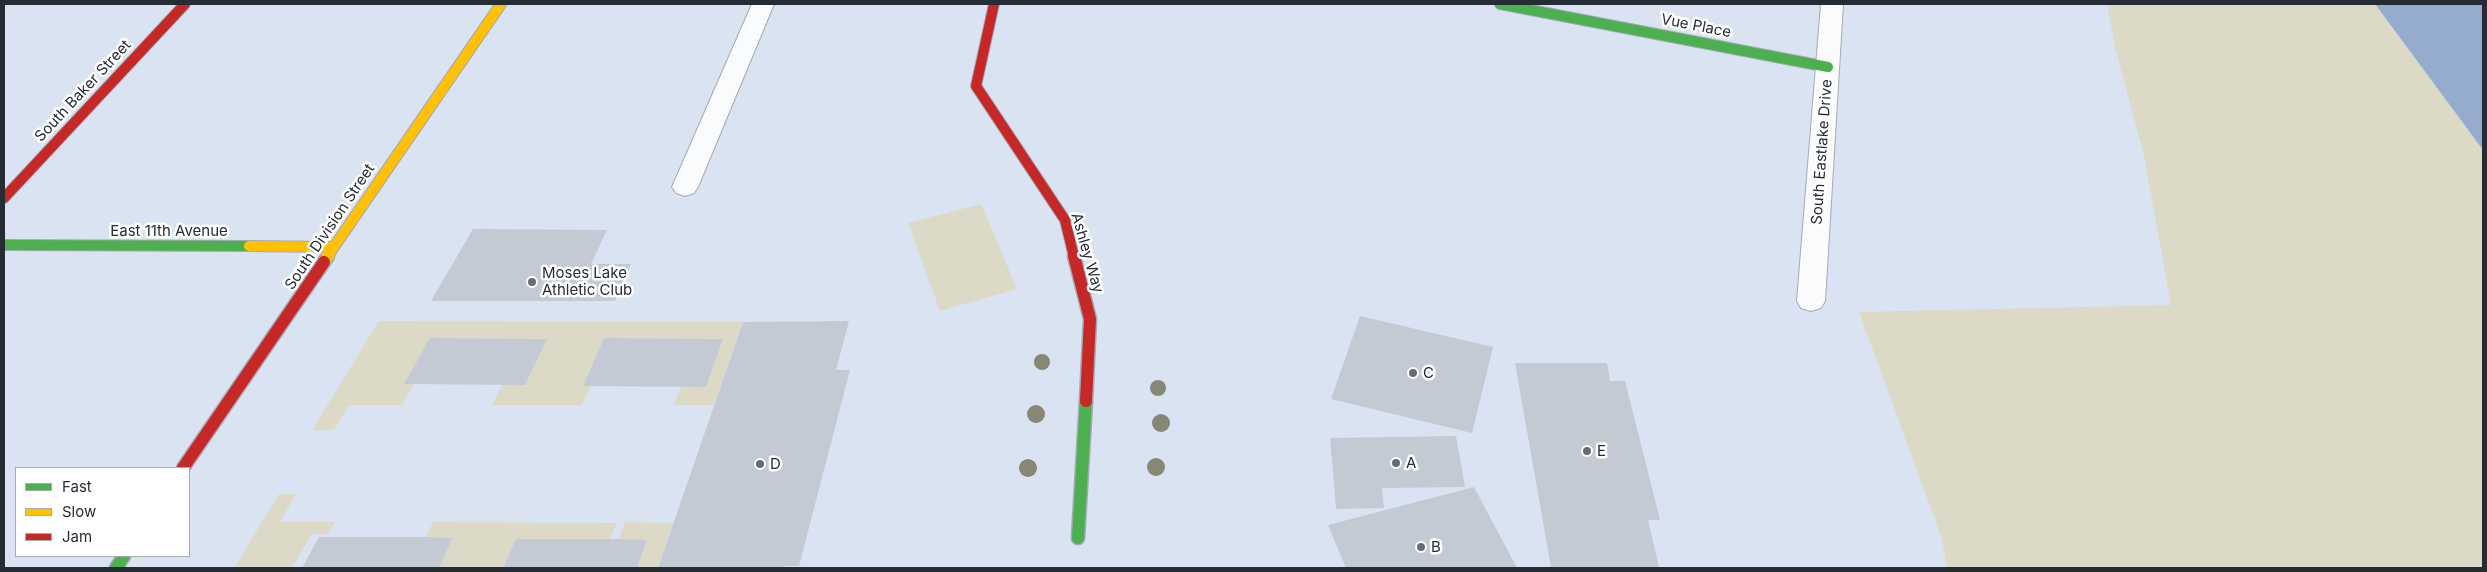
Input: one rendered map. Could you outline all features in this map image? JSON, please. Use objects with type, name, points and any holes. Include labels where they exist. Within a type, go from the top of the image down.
[{"type":"street","name":"South Baker Street","points":[[4,198],[185,4]]},
{"type":"street","name":"South Division Street","points":[[185,467],[501,4]]},
{"type":"street","points":[[685,187],[763,4]]},
{"type":"street","name":"Ashley Way","points":[[994,4],[976,86],[1065,220],[1090,319],[1078,538]]},
{"type":"street","name":"Vue Place","points":[[1500,4],[1828,67]]},
{"type":"street","name":"South Eastlake Drive","points":[[1811,301],[1832,4]]},
{"type":"street","name":"East 11th Avenue","points":[[4,245],[334,247]]},
{"type":"street","points":[[116,568],[123,557]]},
{"type":"shaded area","points":[[2107,4],[2375,4],[2483,150],[2483,568],[1947,568],[1942,539],[1859,312],[2171,305],[2144,156],[2115,47]]},
{"type":"shaded area","points":[[981,204],[1017,289],[940,311],[908,223]]},
{"type":"shaded area","points":[[379,321],[743,322],[714,405],[674,405],[681,387],[706,387],[723,339],[604,338],[583,385],[591,386],[582,405],[492,405],[502,385],[525,385],[547,339],[431,338],[404,384],[414,384],[402,405],[349,405],[334,430],[312,430]]},
{"type":"shaded area","points":[[279,494],[296,494],[280,522],[335,522],[327,534],[312,534],[292,568],[234,568]]},
{"type":"shaded area","points":[[433,522],[617,523],[610,539],[516,540],[503,568],[439,568],[453,538],[426,537]]},
{"type":"shaded area","points":[[625,522],[673,523],[658,568],[637,568],[647,541],[619,539]]},
{"type":"water","points":[[2375,4],[2483,4],[2483,150]]},
{"type":"building","name":"Moses Lake Athletic Club","points":[[473,229],[607,230],[591,264],[631,264],[615,301],[431,301]]},
{"type":"building","name":"C","points":[[1360,316],[1493,347],[1472,433],[1331,399]]},
{"type":"building","name":"D","points":[[849,321],[836,370],[850,370],[799,566],[784,566],[783,568],[658,568],[743,322]]},
{"type":"building","points":[[430,338],[547,339],[525,385],[404,384]]},
{"type":"building","points":[[604,338],[723,339],[706,387],[583,386]]},
{"type":"building","name":"E","points":[[1515,363],[1607,363],[1610,381],[1625,381],[1660,520],[1648,520],[1659,567],[1551,567]]},
{"type":"building","name":"A","points":[[1456,436],[1465,487],[1382,488],[1384,508],[1336,509],[1330,438]]},
{"type":"building","name":"B","points":[[1474,487],[1517,568],[1346,568],[1328,525]]},
{"type":"building","points":[[319,537],[453,538],[439,568],[302,568]]},
{"type":"building","points":[[516,539],[647,540],[637,568],[503,568]]},
{"type":"traffic: fast","points":[[1500,4],[1828,67]]},
{"type":"traffic: fast","points":[[4,245],[249,246]]},
{"type":"traffic: fast","points":[[1078,538],[1086,401]]},
{"type":"traffic: fast","points":[[116,568],[123,557]]},
{"type":"traffic: slow","points":[[324,262],[501,4]]},
{"type":"traffic: slow","points":[[249,246],[334,247]]},
{"type":"traffic: jam","points":[[4,198],[185,4]]},
{"type":"traffic: jam","points":[[994,4],[976,86],[1065,220],[1090,319],[1086,401]]},
{"type":"traffic: jam","points":[[184,467],[324,262]]},
{"type":"place","name":"Moses Lake Athletic Club","points":[[532,282]]},
{"type":"place","name":"C","points":[[1413,373]]},
{"type":"place","name":"E","points":[[1587,451]]},
{"type":"place","name":"A","points":[[1396,463]]},
{"type":"place","name":"D","points":[[760,464]]},
{"type":"place","name":"B","points":[[1421,547]]}]
